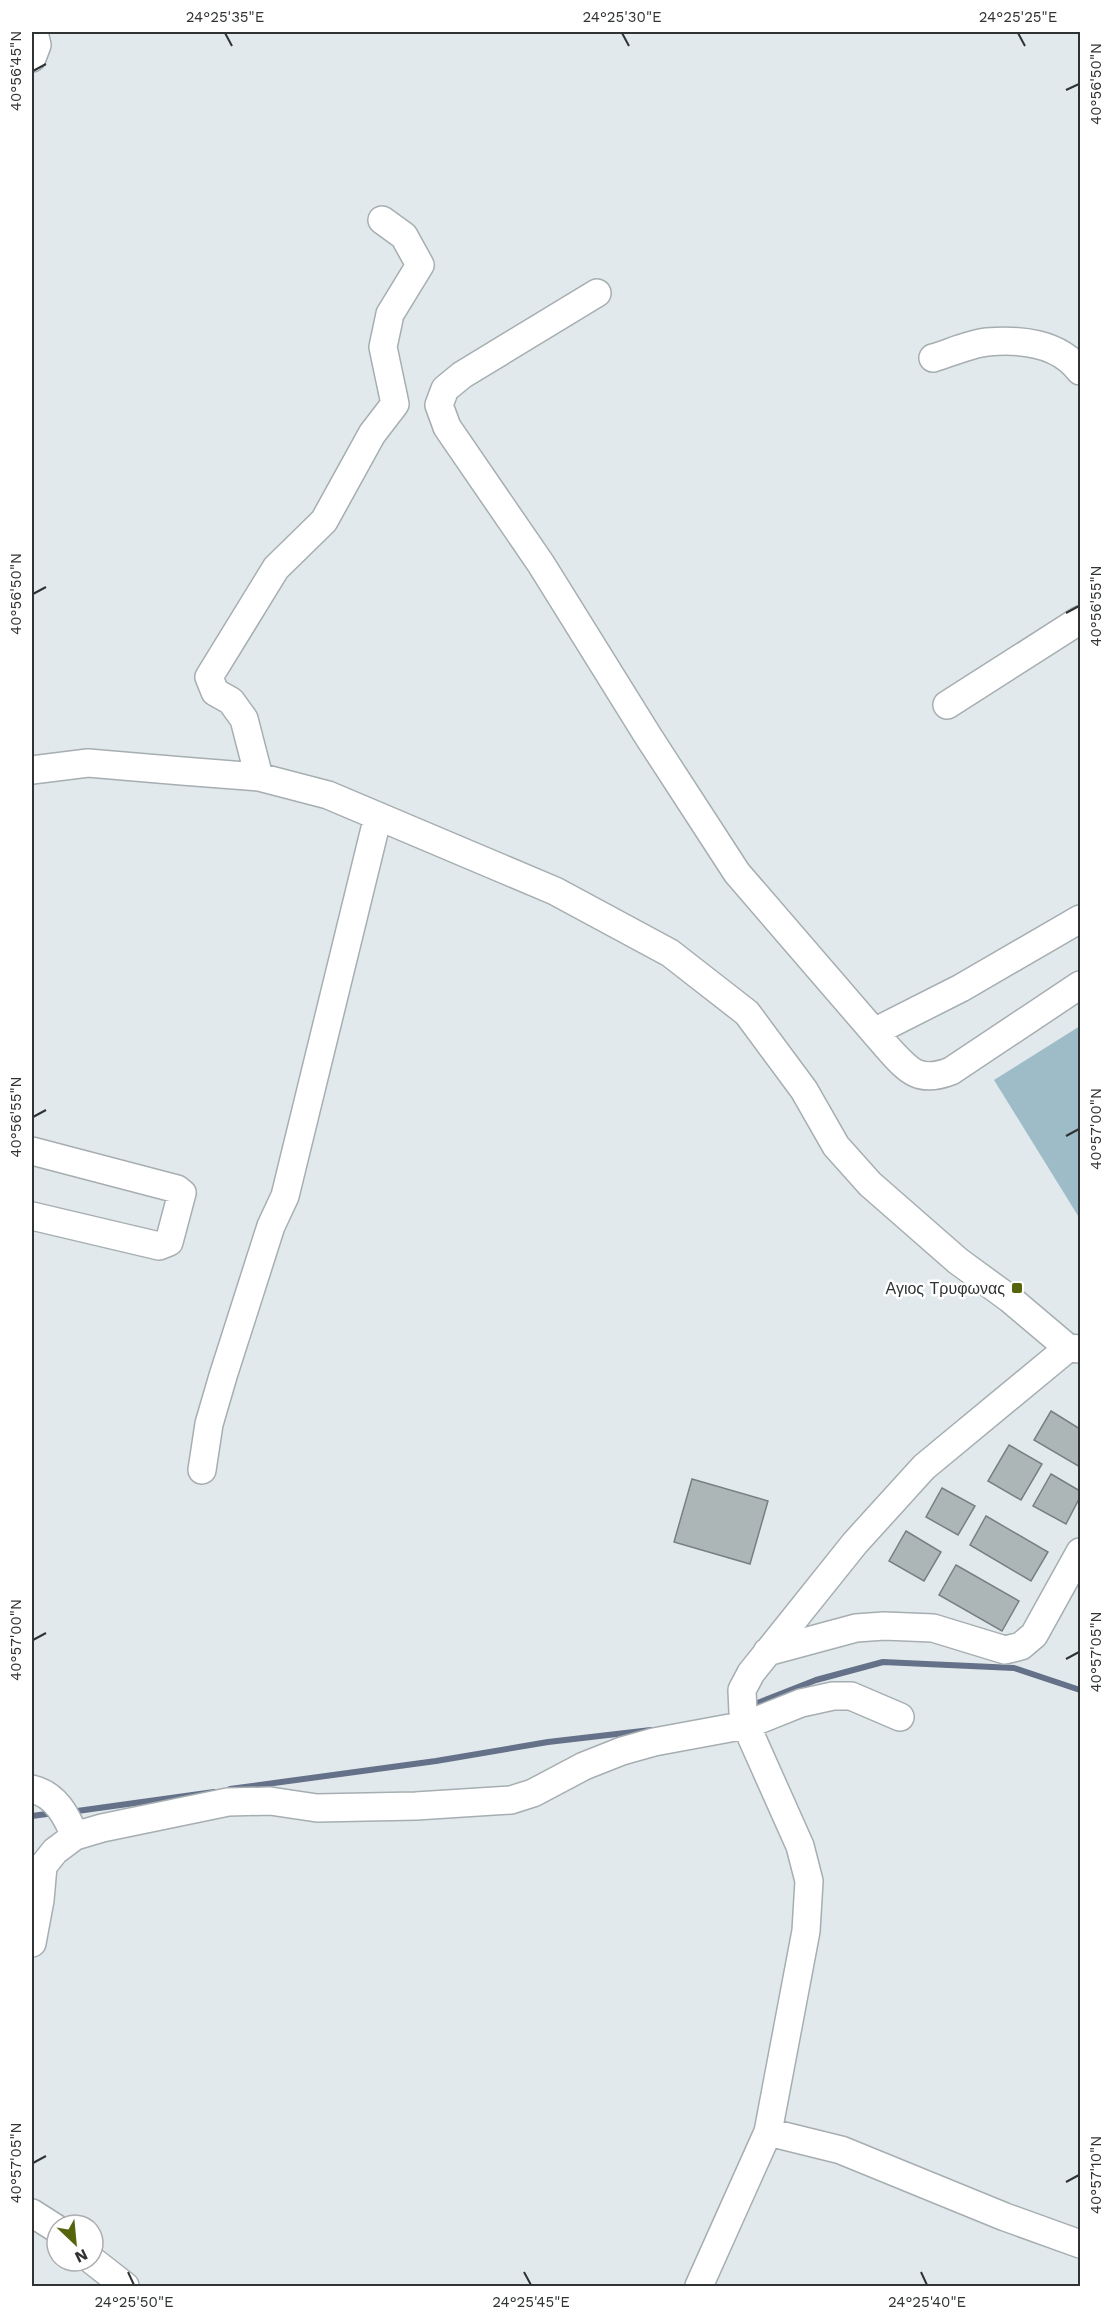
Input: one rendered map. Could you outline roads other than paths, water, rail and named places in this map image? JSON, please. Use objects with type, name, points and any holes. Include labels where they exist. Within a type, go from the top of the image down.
[{"type":"street","points":[[32,58],[37,45],[34,32]]},
{"type":"street","points":[[259,777],[244,719],[231,701],[215,692],[208,677],[276,568],[324,521],[372,434],[394,404],[383,347],[390,314],[420,265],[404,236],[382,220]]},
{"type":"street","points":[[597,293],[462,375],[446,389],[439,405],[447,428],[541,564],[737,873],[874,1032],[904,1065],[918,1075],[934,1077],[951,1071],[1080,985]]},
{"type":"street","points":[[933,358],[986,342],[1041,344],[1073,361],[1080,371]]},
{"type":"street","points":[[946,705],[1080,620]]},
{"type":"street","points":[[32,770],[88,763],[259,777],[328,795],[555,891],[670,953],[747,1013],[804,1090],[836,1146],[870,1184],[958,1261],[1074,1349],[924,1467],[855,1543],[752,1673],[744,1710],[800,1846],[809,1881],[806,1931],[768,2132],[699,2286]]},
{"type":"street","points":[[202,1470],[208,1424],[271,1226],[285,1196],[378,816]]},
{"type":"street","points":[[874,1032],[961,988],[1080,919]]},
{"type":"street","points":[[32,1151],[177,1189],[182,1193],[169,1242],[159,1246],[32,1216]]},
{"type":"street","points":[[767,1652],[856,1628],[884,1626],[933,1628],[1005,1650],[1022,1646],[1034,1635],[1080,1552]]},
{"type":"street","points":[[72,1829],[102,1828],[228,1802],[270,1801],[317,1808],[416,1806],[511,1800],[533,1793],[584,1766],[622,1751],[744,1710],[801,1703],[833,1696],[851,1696],[900,1717]]},
{"type":"street","points":[[43,1794],[72,1829]]},
{"type":"street","points":[[32,1943],[40,1900],[43,1866],[72,1829]]},
{"type":"street","points":[[768,2132],[841,2150],[1005,2217],[1080,2244]]},
{"type":"street","points":[[32,2213],[45,2221]]},
{"type":"street","points":[[105,2270],[125,2286]]},
{"type":"waterway","points":[[750,1706],[816,1680],[883,1662],[1014,1668],[1080,1690]]},
{"type":"waterway","points":[[230,1789],[436,1761],[548,1742],[651,1730]]},
{"type":"waterway","points":[[70,1812],[214,1792]]},
{"type":"waterway","points":[[32,1816],[54,1813]]},
{"type":"place","name":"Αγιος Τρυφωνας","points":[[1017,1288]]}]
